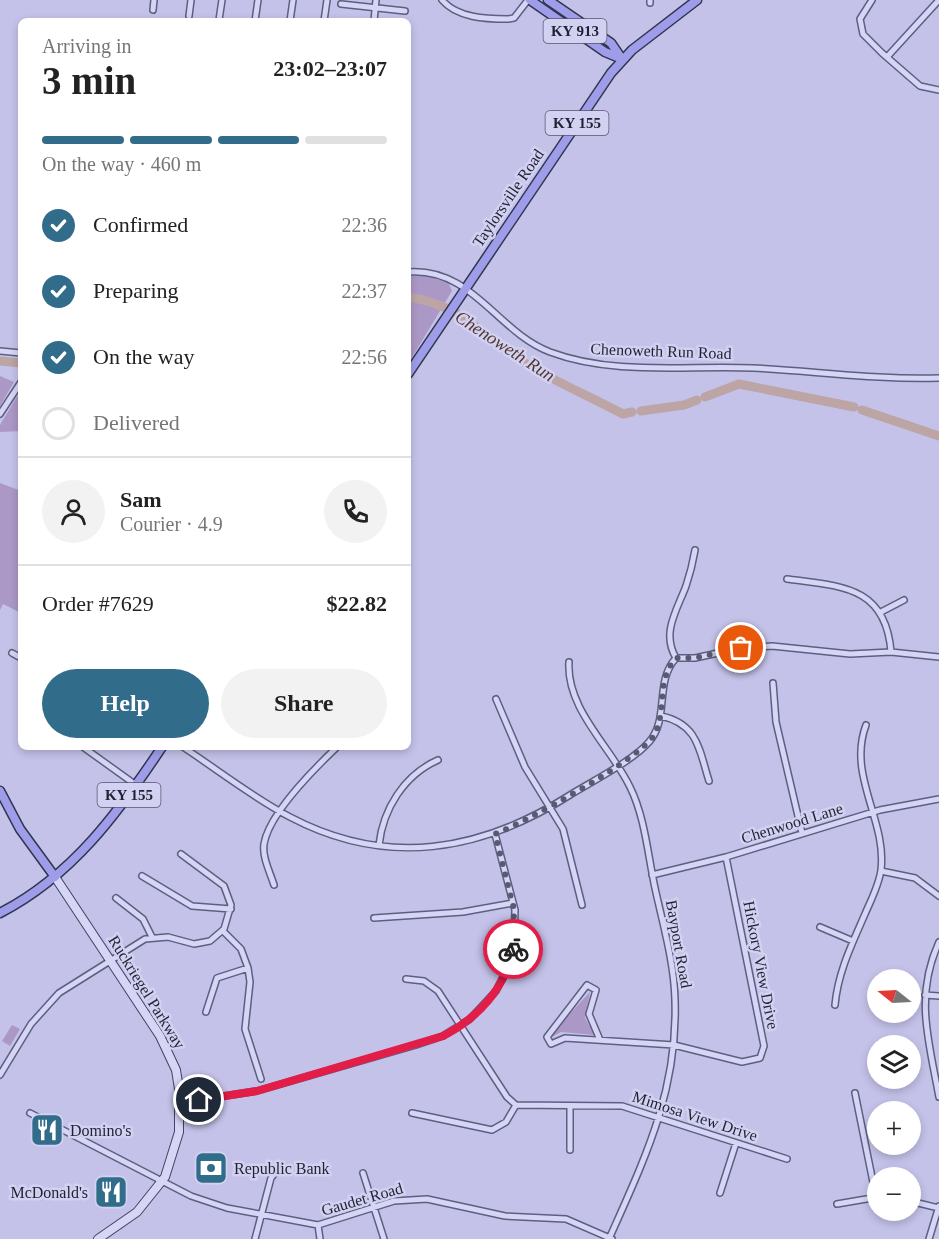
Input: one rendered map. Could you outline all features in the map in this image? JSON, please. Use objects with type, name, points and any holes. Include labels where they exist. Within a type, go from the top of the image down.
[{"type":"main road","name":"KY 913","points":[[529,0],[605,52],[622,60]]},
{"type":"main road","name":"KY 913","points":[[548,0],[611,43],[622,60]]},
{"type":"main road","name":"Taylorsville Road","points":[[411,370],[465,287],[622,60],[698,0]]},
{"type":"main road","name":"KY 155","points":[[0,913],[55,877],[94,840],[160,750]]},
{"type":"main road","name":"Ruckriegel Parkway","points":[[0,791],[20,829],[55,877],[164,1043],[176,1070],[180,1103],[177,1143],[162,1181],[136,1212],[98,1239]]},
{"type":"street","points":[[153,10],[154,0]]},
{"type":"street","points":[[189,16],[191,0]]},
{"type":"street","points":[[219,18],[222,0]]},
{"type":"street","points":[[255,18],[258,0]]},
{"type":"street","points":[[290,18],[293,0]]},
{"type":"street","points":[[324,18],[327,0]]},
{"type":"street","points":[[374,18],[376,0]]},
{"type":"street","points":[[442,0],[452,9],[466,15],[508,19],[514,18],[529,0]]},
{"type":"street","points":[[872,0],[860,19],[860,29],[887,57],[921,86],[939,90]]},
{"type":"street","points":[[887,57],[938,1]]},
{"type":"street","points":[[341,4],[405,11]]},
{"type":"street","name":"Chenoweth Run Road","points":[[411,272],[434,273],[465,287],[527,341],[555,354],[588,362],[939,378]]},
{"type":"street","points":[[0,351],[18,353]]},
{"type":"street","points":[[0,414],[18,387]]},
{"type":"street","points":[[188,750],[281,812],[322,831],[379,845],[439,846],[495,834],[550,807],[617,765],[651,740],[660,716],[663,683],[676,658],[670,642],[670,626],[686,587],[695,550]]},
{"type":"street","points":[[787,579],[846,587],[860,594],[881,612],[887,626],[891,652]]},
{"type":"street","points":[[881,612],[904,600]]},
{"type":"street","points":[[676,658],[695,658],[741,648],[772,646],[850,654],[891,652],[939,657]]},
{"type":"street","points":[[12,653],[18,656]]},
{"type":"street","name":"Bayport Road","points":[[569,662],[570,681],[575,698],[633,795],[672,970],[675,1000],[674,1045],[668,1088],[660,1120],[611,1239]]},
{"type":"street","points":[[773,683],[776,723],[802,833]]},
{"type":"street","points":[[496,699],[525,767],[567,840],[582,905]]},
{"type":"street","points":[[660,716],[680,721],[692,732],[709,781]]},
{"type":"street","points":[[835,1005],[840,972],[881,871],[880,845],[861,770],[860,743],[866,725]]},
{"type":"street","points":[[87,750],[136,784]]},
{"type":"street","points":[[274,885],[264,846],[268,834],[308,774],[334,750]]},
{"type":"street","points":[[379,845],[383,822],[392,802],[424,768],[438,760]]},
{"type":"street","name":"Chenwood Lane","points":[[652,875],[726,857],[872,813],[914,802],[939,799]]},
{"type":"street","points":[[180,1103],[257,1091],[416,1045],[461,1026],[488,1002],[503,978],[514,942],[513,903],[495,834]]},
{"type":"street","points":[[0,1075],[31,1024],[44,1008],[59,993],[110,960],[140,941],[152,937],[168,937],[194,944],[210,941],[223,931],[231,909],[224,886],[181,854]]},
{"type":"street","name":"Hickory View Drive","points":[[600,1040],[589,1014],[596,990],[587,985],[547,1037],[551,1044],[565,1038],[674,1045],[742,1062],[758,1060],[762,1053],[760,1027],[726,857]]},
{"type":"street","points":[[881,871],[915,878],[939,896]]},
{"type":"street","points":[[142,876],[192,906],[231,909]]},
{"type":"street","points":[[116,898],[143,919],[152,937]]},
{"type":"street","points":[[374,918],[463,912],[513,903]]},
{"type":"street","points":[[820,927],[853,941]]},
{"type":"street","points":[[223,931],[241,949],[249,968],[250,982],[245,1029],[261,1079]]},
{"type":"street","points":[[939,942],[929,968],[925,995],[925,1028],[939,1097]]},
{"type":"street","points":[[206,1012],[217,978],[249,968]]},
{"type":"street","points":[[406,979],[424,981],[434,987],[507,1097],[516,1105],[506,1122],[492,1131],[412,1113]]},
{"type":"street","points":[[925,995],[939,996]]},
{"type":"street","points":[[855,1093],[871,1167]]},
{"type":"street","name":"Mimosa View Drive","points":[[516,1105],[622,1106],[787,1159]]},
{"type":"street","points":[[570,1106],[570,1150]]},
{"type":"street","name":"Gaudet Road","points":[[30,1113],[205,1202],[259,1215],[318,1226],[401,1200],[427,1199],[505,1216],[566,1219],[611,1239]]},
{"type":"street","points":[[720,1193],[736,1143]]},
{"type":"street","points":[[255,1239],[259,1215],[271,1178],[281,1166]]},
{"type":"street","points":[[363,1173],[384,1239]]},
{"type":"street","points":[[837,1204],[867,1199]]},
{"type":"street","points":[[921,1204],[939,1207],[929,1239]]},
{"type":"street","points":[[318,1226],[320,1239]]},
{"type":"shaded area","points":[[411,276],[427,276],[448,282],[452,291],[411,359]]},
{"type":"shaded area","points":[[0,376],[14,382],[0,406]]},
{"type":"shaded area","points":[[18,395],[18,431],[0,432],[0,425]]},
{"type":"shaded area","points":[[0,483],[18,490],[18,612],[3,604],[0,610]]},
{"type":"shaded area","points":[[590,992],[585,1018],[595,1035],[561,1032],[552,1037],[550,1035]]},
{"type":"shaded area","points":[[12,1025],[20,1029],[10,1046],[2,1041]]},
{"type":"waterway","name":"Chenoweth Run","points":[[411,298],[444,307],[459,315],[539,372],[623,414],[632,412]]},
{"type":"waterway","name":"Chenoweth Run","points":[[0,361],[18,363]]},
{"type":"waterway","name":"Chenoweth Run","points":[[705,397],[739,384],[854,407]]},
{"type":"waterway","name":"Chenoweth Run","points":[[641,411],[684,405],[697,400]]},
{"type":"waterway","name":"Chenoweth Run","points":[[862,410],[939,436]]},
{"type":"way so far","points":[[513,949],[516,930],[514,909],[495,834],[522,823],[550,807],[647,745],[659,722],[665,675],[676,658],[695,658],[741,648]]},
{"type":"place","name":"Domino's","points":[[47,1130]]},
{"type":"place","name":"Republic Bank","points":[[211,1168]]},
{"type":"place","name":"McDonald's","points":[[111,1192]]},
{"type":"route","points":[[199,1100],[257,1091],[443,1036],[470,1019],[488,1002],[503,978],[513,949]]}]
